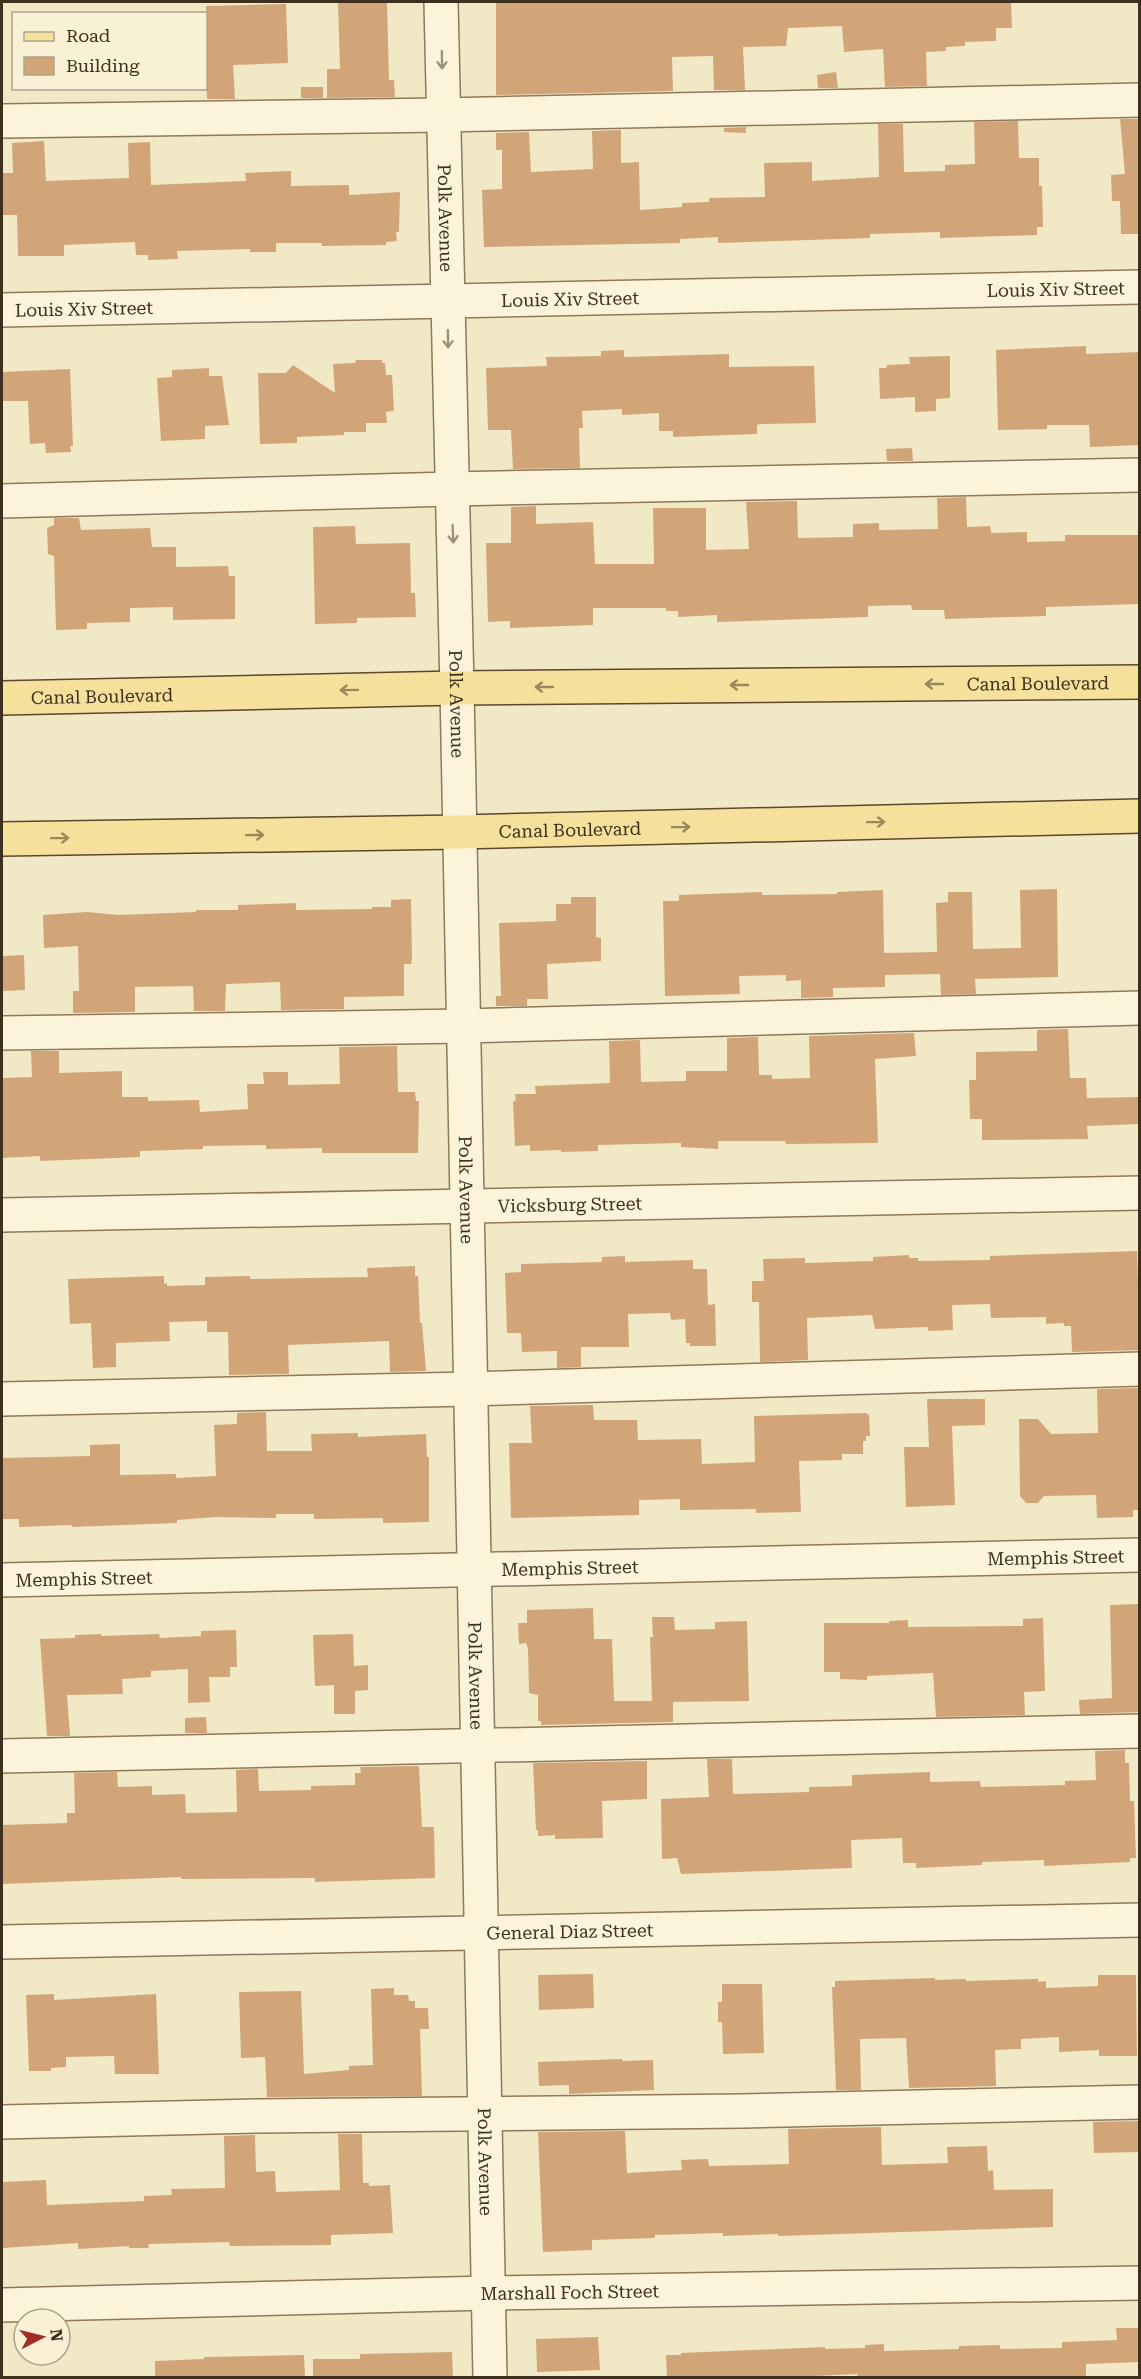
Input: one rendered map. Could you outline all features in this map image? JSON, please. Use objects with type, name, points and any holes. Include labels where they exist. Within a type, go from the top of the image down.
[{"type":"main road","name":"Canal Boulevard","points":[[2,698],[457,688],[1140,682]]},
{"type":"main road","name":"Canal Boulevard","points":[[2,839],[459,832],[1140,816]]},
{"type":"street","name":"Polk Avenue","points":[[441,2],[457,688],[490,2378]]},
{"type":"street","points":[[2,121],[443,115],[1140,100]]},
{"type":"street","name":"Louis Xiv Street","points":[[2,310],[1140,287]]},
{"type":"street","points":[[2,501],[1140,475]]},
{"type":"street","points":[[2,1033],[463,1026],[1140,1008]]},
{"type":"street","name":"Vicksburg Street","points":[[2,1215],[1140,1193]]},
{"type":"street","points":[[2,1399],[470,1389],[1140,1369]]},
{"type":"street","name":"Memphis Street","points":[[2,1580],[1140,1555]]},
{"type":"street","points":[[2,1756],[1140,1731]]},
{"type":"street","name":"General Diaz Street","points":[[2,1942],[1140,1920]]},
{"type":"street","points":[[2,2122],[1140,2102]]},
{"type":"street","name":"Marshall Foch Street","points":[[2,2305],[488,2293],[1140,2283]]},
{"type":"building","points":[[338,2],[387,2],[389,80],[394,80],[395,97],[327,98],[327,69],[340,69]]},
{"type":"building","points":[[496,2],[1011,2],[1012,28],[996,28],[996,41],[965,42],[965,46],[946,47],[946,51],[926,52],[927,86],[885,87],[883,49],[844,52],[842,26],[788,28],[786,46],[743,47],[745,90],[714,90],[713,56],[672,57],[673,91],[496,95]]},
{"type":"building","points":[[286,4],[288,63],[233,65],[235,99],[207,99],[206,6]]},
{"type":"building","points":[[836,72],[838,88],[818,88],[817,75]]},
{"type":"building","points":[[301,87],[323,87],[323,98],[301,98]]},
{"type":"building","points":[[1120,119],[1140,119],[1140,234],[1121,234],[1120,201],[1112,201],[1111,175],[1125,174]]},
{"type":"building","points":[[1018,121],[1019,158],[1039,158],[1043,227],[1037,227],[1037,235],[940,238],[940,232],[870,234],[870,238],[718,243],[718,237],[680,239],[680,243],[484,247],[482,190],[502,189],[502,150],[496,150],[496,133],[529,132],[531,172],[593,169],[592,131],[621,130],[621,163],[639,162],[640,210],[682,207],[682,203],[709,202],[709,198],[765,197],[764,163],[812,162],[812,181],[879,177],[878,124],[903,124],[904,172],[945,171],[945,165],[975,164],[974,122]]},
{"type":"building","points":[[746,127],[746,133],[724,132],[724,128]]},
{"type":"building","points":[[44,141],[46,181],[129,178],[128,143],[150,142],[151,185],[246,181],[245,173],[291,171],[291,186],[349,185],[349,195],[400,192],[397,241],[386,242],[386,245],[322,246],[322,243],[276,243],[276,252],[250,252],[250,249],[177,251],[178,259],[148,260],[148,255],[136,255],[135,242],[64,245],[64,256],[18,256],[17,215],[2,215],[2,173],[13,173],[12,143]]},
{"type":"building","points":[[1086,346],[1086,354],[1140,352],[1140,445],[1090,447],[1089,425],[1047,425],[1047,429],[998,430],[996,350]]},
{"type":"building","points":[[624,350],[624,357],[729,354],[729,367],[814,366],[816,423],[760,424],[757,425],[757,434],[673,437],[673,431],[659,431],[659,413],[622,415],[622,409],[582,411],[583,428],[579,428],[580,468],[513,469],[511,430],[488,430],[486,368],[547,366],[546,357],[601,356],[601,351]]},
{"type":"building","points":[[950,356],[950,398],[936,399],[936,411],[915,412],[915,397],[880,399],[879,368],[886,368],[887,365],[910,364],[909,357]]},
{"type":"building","points":[[356,360],[382,360],[382,363],[385,363],[386,375],[392,375],[394,411],[386,412],[387,423],[366,423],[366,432],[297,437],[297,443],[260,444],[258,373],[286,373],[293,365],[335,393],[333,364],[355,363]]},
{"type":"building","points":[[209,368],[209,376],[222,376],[229,425],[205,426],[205,439],[161,441],[157,378],[172,377],[172,370]]},
{"type":"building","points":[[70,369],[73,446],[70,446],[71,452],[46,453],[45,443],[30,444],[28,401],[2,401],[2,372]]},
{"type":"building","points":[[912,448],[913,461],[887,461],[886,449]]},
{"type":"building","points":[[966,497],[967,527],[990,526],[991,533],[1027,532],[1027,542],[1065,541],[1065,535],[1140,535],[1140,604],[1046,607],[1046,616],[945,619],[944,610],[912,610],[911,605],[868,606],[868,617],[717,622],[717,615],[678,617],[678,611],[666,611],[666,608],[593,608],[593,625],[510,628],[510,621],[488,622],[486,543],[511,543],[511,507],[536,506],[536,524],[593,522],[595,564],[654,564],[653,508],[706,508],[706,550],[749,549],[746,502],[797,501],[798,538],[853,537],[853,524],[879,523],[879,530],[938,529],[937,498]]},
{"type":"building","points":[[54,518],[79,518],[81,530],[150,528],[152,547],[176,547],[176,567],[228,566],[229,576],[235,576],[235,619],[173,620],[173,607],[130,608],[130,622],[87,623],[87,629],[56,630],[54,556],[48,554],[47,528],[54,525]]},
{"type":"building","points":[[355,526],[356,544],[410,543],[411,593],[415,593],[416,617],[357,618],[357,623],[315,624],[313,527]]},
{"type":"building","points":[[1057,889],[1058,977],[975,979],[976,994],[941,995],[940,974],[885,975],[885,987],[833,988],[833,997],[801,998],[801,980],[786,981],[786,975],[739,976],[740,994],[665,996],[663,901],[679,901],[679,895],[762,892],[762,895],[837,894],[837,892],[883,890],[884,953],[937,952],[936,903],[948,902],[948,892],[972,892],[973,949],[1021,948],[1020,890]]},
{"type":"building","points":[[571,897],[596,897],[596,937],[601,938],[601,961],[547,964],[548,999],[527,999],[527,1006],[496,1006],[496,996],[501,996],[499,923],[556,921],[556,904],[571,904]]},
{"type":"building","points":[[411,899],[412,958],[411,964],[404,964],[404,996],[344,997],[344,1009],[281,1010],[280,982],[226,984],[225,1011],[194,1011],[193,986],[135,987],[135,1012],[73,1013],[73,991],[79,991],[78,946],[44,948],[43,915],[87,912],[118,915],[196,912],[196,910],[238,910],[238,905],[296,903],[296,910],[372,909],[372,907],[391,907],[391,900]]},
{"type":"building","points":[[24,955],[25,990],[2,991],[2,956]]},
{"type":"building","points":[[1068,1029],[1070,1078],[1086,1078],[1087,1098],[1140,1097],[1140,1124],[1087,1126],[1088,1139],[982,1140],[982,1119],[970,1119],[969,1080],[976,1080],[976,1052],[1037,1051],[1037,1030]]},
{"type":"building","points":[[914,1033],[916,1056],[875,1059],[878,1143],[786,1144],[785,1141],[718,1141],[718,1149],[681,1147],[681,1143],[598,1145],[598,1151],[561,1152],[561,1150],[530,1151],[530,1145],[515,1146],[513,1102],[516,1100],[515,1094],[536,1094],[535,1086],[610,1083],[609,1041],[640,1040],[641,1082],[686,1081],[686,1071],[727,1071],[727,1038],[758,1037],[759,1075],[772,1075],[772,1079],[810,1078],[809,1036]]},
{"type":"building","points":[[397,1046],[398,1092],[415,1092],[416,1101],[419,1101],[418,1153],[322,1153],[322,1148],[266,1149],[266,1145],[203,1146],[203,1149],[140,1151],[140,1157],[40,1161],[40,1156],[2,1158],[2,1078],[32,1077],[31,1051],[59,1051],[59,1073],[122,1071],[122,1097],[148,1097],[148,1101],[199,1100],[200,1112],[248,1109],[247,1084],[264,1084],[263,1072],[288,1072],[288,1085],[340,1084],[339,1047]]},
{"type":"building","points":[[1137,1251],[1140,1350],[1072,1352],[1071,1326],[1064,1326],[1064,1323],[1046,1324],[1046,1317],[991,1318],[990,1304],[952,1305],[953,1330],[928,1331],[928,1327],[875,1329],[872,1315],[807,1318],[808,1360],[760,1362],[759,1302],[752,1302],[752,1281],[764,1281],[763,1259],[805,1258],[805,1263],[873,1261],[873,1257],[909,1255],[909,1258],[918,1258],[918,1261],[990,1260],[990,1256]]},
{"type":"building","points":[[625,1256],[625,1262],[693,1260],[693,1269],[707,1269],[708,1305],[715,1304],[716,1346],[690,1346],[690,1343],[686,1343],[685,1319],[671,1320],[670,1313],[628,1314],[629,1347],[581,1347],[581,1367],[557,1368],[557,1351],[522,1352],[521,1333],[507,1333],[505,1273],[521,1272],[521,1264],[602,1262],[602,1257]]},
{"type":"building","points":[[415,1266],[415,1276],[418,1276],[420,1323],[422,1323],[426,1371],[390,1372],[389,1341],[288,1345],[289,1374],[229,1375],[228,1332],[207,1332],[207,1321],[169,1322],[170,1341],[116,1343],[116,1367],[93,1368],[91,1323],[70,1324],[68,1279],[164,1276],[164,1284],[167,1283],[167,1286],[205,1285],[205,1277],[250,1276],[250,1279],[368,1277],[367,1268]]},
{"type":"building","points":[[1140,1388],[1140,1510],[1133,1510],[1133,1517],[1097,1518],[1096,1495],[1044,1496],[1038,1503],[1026,1503],[1020,1496],[1019,1419],[1038,1419],[1051,1434],[1098,1433],[1097,1389]]},
{"type":"building","points":[[927,1399],[985,1399],[985,1425],[952,1426],[955,1505],[906,1507],[904,1447],[929,1447]]},
{"type":"building","points":[[593,1405],[594,1420],[637,1420],[638,1440],[701,1439],[702,1464],[755,1462],[754,1416],[866,1413],[869,1415],[870,1436],[866,1436],[866,1441],[863,1441],[863,1454],[842,1454],[842,1460],[799,1461],[801,1512],[756,1513],[756,1509],[680,1510],[680,1499],[639,1500],[639,1515],[511,1518],[509,1443],[532,1443],[530,1406]]},
{"type":"building","points":[[266,1412],[267,1451],[312,1451],[311,1434],[358,1433],[358,1437],[426,1434],[427,1457],[429,1457],[429,1522],[383,1523],[383,1518],[314,1519],[314,1514],[276,1514],[276,1518],[216,1517],[177,1520],[177,1523],[19,1527],[19,1519],[2,1519],[2,1458],[90,1456],[90,1445],[120,1444],[120,1475],[176,1474],[176,1478],[216,1476],[214,1425],[237,1424],[237,1413]]},
{"type":"building","points":[[1139,1604],[1140,1712],[1080,1714],[1079,1700],[1112,1698],[1110,1605]]},
{"type":"building","points":[[593,1608],[594,1639],[612,1639],[614,1701],[652,1701],[650,1637],[653,1637],[652,1617],[674,1617],[675,1630],[715,1629],[715,1622],[747,1621],[749,1701],[673,1702],[673,1722],[541,1725],[541,1721],[538,1721],[538,1695],[529,1693],[528,1648],[526,1643],[519,1644],[518,1623],[527,1623],[527,1610]]},
{"type":"building","points":[[1043,1618],[1045,1691],[1024,1692],[1025,1715],[936,1717],[933,1673],[867,1676],[867,1680],[840,1679],[840,1672],[824,1672],[824,1623],[889,1623],[889,1621],[908,1620],[908,1627],[1023,1626],[1023,1619]]},
{"type":"building","points":[[236,1630],[237,1667],[230,1667],[230,1677],[209,1677],[210,1702],[188,1703],[188,1669],[151,1671],[151,1677],[122,1679],[123,1694],[67,1695],[70,1736],[47,1736],[40,1639],[75,1638],[75,1635],[101,1634],[101,1636],[159,1634],[160,1638],[201,1636],[201,1631]]},
{"type":"building","points":[[353,1634],[354,1666],[368,1665],[368,1690],[355,1691],[355,1714],[334,1714],[334,1685],[315,1686],[313,1635]]},
{"type":"building","points":[[206,1717],[207,1733],[185,1733],[185,1718]]},
{"type":"building","points":[[1125,1750],[1125,1763],[1129,1763],[1130,1801],[1134,1801],[1136,1858],[1130,1858],[1130,1862],[1044,1866],[1044,1860],[982,1862],[982,1865],[916,1868],[916,1863],[903,1863],[902,1838],[851,1840],[852,1868],[681,1874],[677,1858],[662,1859],[661,1799],[709,1797],[707,1759],[732,1759],[733,1794],[809,1792],[809,1787],[852,1786],[852,1775],[930,1772],[930,1782],[980,1781],[981,1787],[1065,1785],[1065,1781],[1096,1780],[1095,1751]]},
{"type":"building","points":[[647,1761],[647,1799],[602,1801],[603,1838],[555,1839],[555,1835],[538,1836],[533,1763]]},
{"type":"building","points":[[419,1766],[422,1827],[434,1827],[435,1878],[315,1882],[315,1878],[181,1879],[181,1877],[2,1884],[2,1825],[67,1823],[67,1813],[75,1813],[74,1773],[117,1772],[118,1787],[152,1786],[152,1795],[185,1794],[186,1813],[237,1812],[236,1770],[258,1769],[259,1791],[311,1790],[311,1786],[355,1785],[355,1773],[361,1773],[360,1767]]},
{"type":"building","points":[[593,1974],[594,2008],[539,2010],[538,1975]]},
{"type":"building","points":[[1098,1975],[1136,1975],[1137,2056],[1099,2056],[1099,2050],[1059,2052],[1059,2037],[1021,2039],[1021,2049],[995,2050],[996,2086],[909,2088],[906,2038],[860,2039],[861,2090],[836,2090],[832,1987],[835,1987],[835,1981],[935,1978],[935,1980],[966,1979],[966,1981],[1038,1979],[1038,1982],[1046,1981],[1046,1988],[1098,1986]]},
{"type":"building","points":[[722,1984],[762,1984],[764,2053],[723,2054],[722,2022],[718,2022],[718,2002],[722,2002]]},
{"type":"building","points":[[394,1988],[394,1995],[408,1995],[409,2001],[415,2001],[415,2008],[428,2008],[429,2029],[420,2029],[422,2096],[267,2097],[265,2057],[241,2058],[239,1992],[301,1991],[304,2074],[349,2070],[349,2066],[373,2065],[371,1989]]},
{"type":"building","points":[[54,1994],[54,2000],[156,1994],[159,2074],[115,2074],[114,2056],[66,2057],[66,2067],[51,2068],[51,2071],[29,2071],[26,1995]]},
{"type":"building","points":[[622,2059],[623,2061],[653,2060],[654,2090],[569,2094],[569,2085],[539,2086],[538,2062]]},
{"type":"building","points":[[1140,2121],[1140,2152],[1094,2153],[1093,2122]]},
{"type":"building","points":[[881,2127],[882,2165],[948,2163],[947,2147],[987,2146],[988,2171],[993,2170],[994,2190],[1053,2189],[1053,2227],[778,2236],[778,2234],[723,2236],[723,2233],[655,2235],[655,2238],[592,2240],[592,2250],[543,2252],[538,2132],[625,2131],[627,2173],[682,2170],[681,2160],[708,2159],[709,2166],[789,2164],[788,2129]]},
{"type":"building","points":[[338,2134],[362,2134],[363,2183],[369,2183],[369,2186],[390,2185],[393,2233],[331,2235],[331,2245],[230,2246],[229,2242],[148,2244],[149,2248],[129,2248],[129,2246],[78,2249],[78,2243],[3,2248],[2,2182],[46,2180],[47,2205],[144,2201],[144,2196],[172,2195],[171,2189],[225,2188],[224,2136],[255,2135],[256,2172],[275,2171],[276,2192],[340,2190]]},
{"type":"building","points":[[1116,2328],[1140,2328],[1140,2362],[1086,2364],[1086,2378],[858,2378],[857,2374],[815,2376],[815,2378],[667,2378],[666,2355],[681,2355],[681,2353],[825,2347],[825,2349],[865,2348],[865,2345],[884,2344],[884,2351],[959,2349],[959,2346],[1000,2345],[1000,2349],[1062,2348],[1062,2342],[1117,2340]]},
{"type":"building","points":[[598,2337],[600,2370],[537,2372],[536,2339]]},
{"type":"building","points":[[452,2352],[453,2378],[313,2378],[313,2359],[360,2359],[360,2354]]},
{"type":"building","points":[[304,2355],[305,2378],[155,2378],[155,2361],[204,2359],[204,2357]]}]
